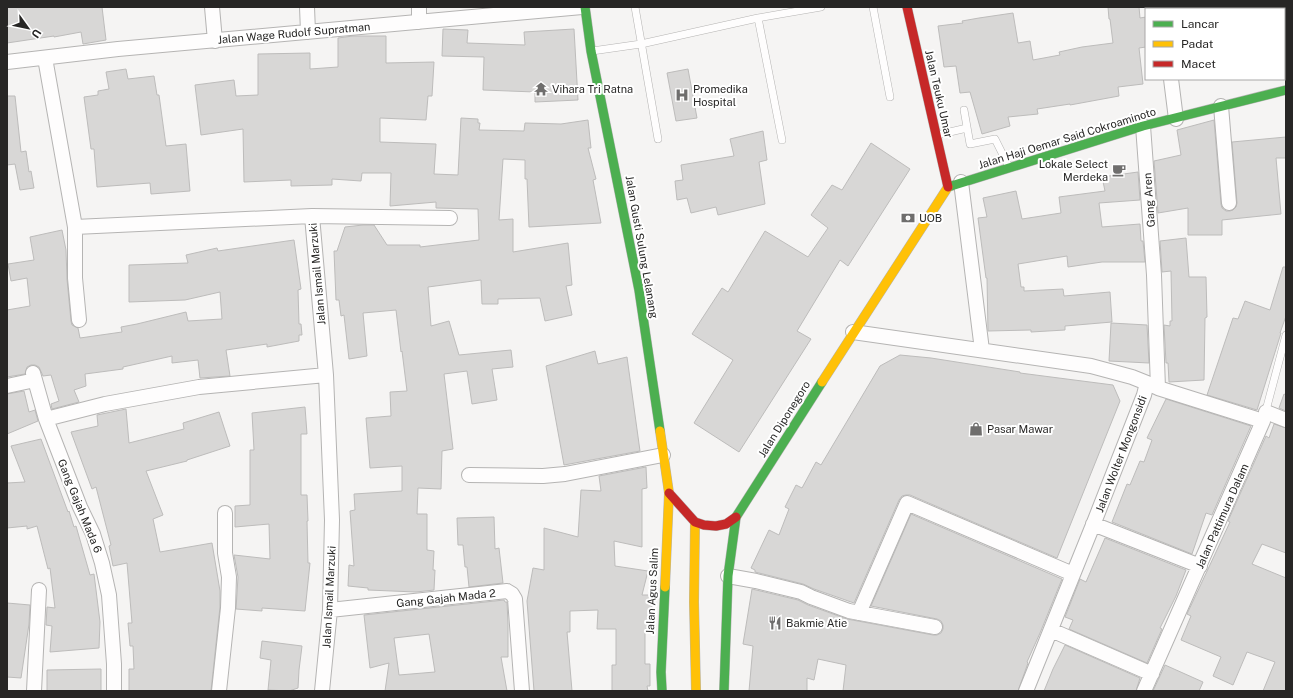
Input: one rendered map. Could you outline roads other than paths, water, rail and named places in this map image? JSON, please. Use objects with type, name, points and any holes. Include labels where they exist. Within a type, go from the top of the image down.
[{"type":"street","points":[[212,7],[215,41]]},
{"type":"street","points":[[307,7],[308,32]]},
{"type":"street","points":[[419,7],[419,22]]},
{"type":"street","name":"Jalan Wage Rudolf Supratman","points":[[7,62],[118,49],[583,7]]},
{"type":"street","name":"Jalan Gusti Sulung Lelanang","points":[[583,7],[639,290],[669,493]]},
{"type":"street","name":"Jalan Teuku Umar","points":[[907,7],[948,187]]},
{"type":"street","points":[[45,58],[75,227],[79,320]]},
{"type":"street","points":[[1171,80],[1176,119]]},
{"type":"street","name":"Jalan Haji Oemar Said Cokroaminoto","points":[[948,187],[1143,126],[1176,119],[1286,90]]},
{"type":"street","points":[[1221,106],[1229,203]]},
{"type":"street","name":"Gang Aren","points":[[1143,126],[1154,275],[1152,385]]},
{"type":"street","points":[[961,182],[982,350]]},
{"type":"street","name":"Jalan Diponegoro","points":[[724,691],[728,576],[736,517],[853,332],[948,187]]},
{"type":"street","points":[[312,216],[450,218]]},
{"type":"street","name":"Jalan Ismail Marzuki","points":[[75,227],[312,216],[326,375],[332,520],[330,610],[322,691]]},
{"type":"street","name":"Jalan Wolter Mongonsidi","points":[[853,332],[1091,366],[1132,377],[1152,385],[1144,395],[1026,691]]},
{"type":"street","points":[[46,419],[105,404],[199,387],[326,375]]},
{"type":"street","name":"Gang Gajah Mada 6","points":[[7,386],[34,376],[46,419],[80,507],[93,534],[102,562],[109,595],[114,664],[114,691]]},
{"type":"street","points":[[1152,385],[1264,417],[1286,420]]},
{"type":"street","name":"Jalan Pattimura Dalam","points":[[1144,691],[1264,417]]},
{"type":"street","points":[[469,475],[543,476],[565,474],[663,455]]},
{"type":"street","points":[[669,493],[695,522],[704,525],[716,526],[726,524],[736,517]]},
{"type":"street","name":"Jalan Agus Salim","points":[[662,691],[661,672],[669,493]]},
{"type":"street","points":[[859,613],[907,503],[1073,574]]},
{"type":"street","points":[[219,691],[228,608],[229,577],[225,553],[225,513]]},
{"type":"street","points":[[695,522],[694,602],[696,691]]},
{"type":"street","points":[[1093,524],[1200,566]]},
{"type":"street","points":[[728,576],[801,592],[849,611],[935,627]]},
{"type":"street","points":[[34,691],[39,590]]},
{"type":"street","name":"Gang Gajah Mada 2","points":[[330,610],[507,591],[512,594],[515,599],[522,691]]},
{"type":"street","points":[[1051,630],[1152,674]]},
{"type":"lane","points":[[635,7],[658,139]]},
{"type":"lane","points":[[592,51],[641,44],[758,18],[821,7]]},
{"type":"lane","points":[[872,7],[890,97]]},
{"type":"lane","points":[[758,18],[782,140]]},
{"type":"lane","points":[[964,110],[970,144],[994,139],[1009,167]]},
{"type":"lane","points":[[936,136],[967,128]]},
{"type":"lane","name":"Jalan Pattimura Dalam","points":[[1264,417],[1286,335]]},
{"type":"place","name":"Vihara Tri Ratna","points":[[541,89]]},
{"type":"place","name":"Promedika Hospital","points":[[682,95]]},
{"type":"place","name":"Lokale Select Merdeka","points":[[1119,170]]},
{"type":"place","name":"UOB","points":[[908,218]]},
{"type":"place","name":"Pasar Mawar","points":[[976,429]]},
{"type":"place","name":"Bakmie Atie","points":[[775,623]]}]
